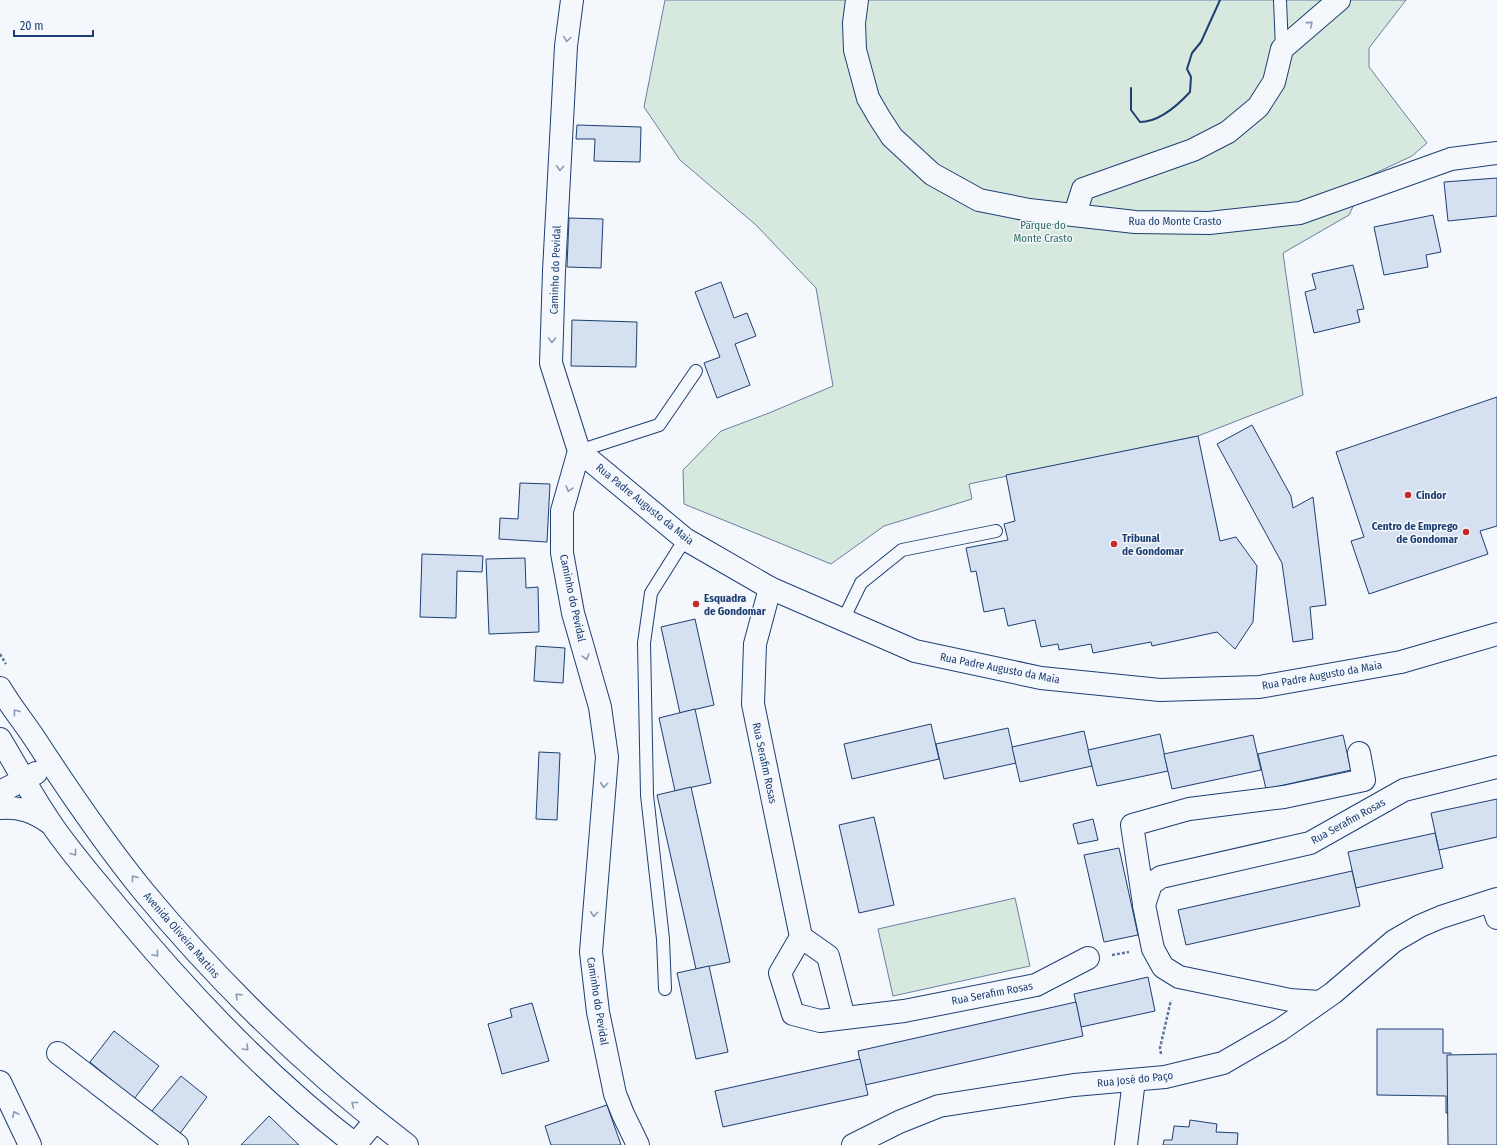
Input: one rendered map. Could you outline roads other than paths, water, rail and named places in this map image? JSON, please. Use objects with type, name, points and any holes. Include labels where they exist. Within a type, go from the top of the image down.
[{"type":"main road","name":"Caminho do Pevidal","points":[[572,0],[566,46],[554,271],[552,363],[580,451],[562,511],[562,553],[573,613],[600,707],[606,757],[591,952],[598,1012],[615,1094],[638,1145]]},
{"type":"main road","name":"Rua do Monte Crasto","points":[[857,0],[854,24],[855,50],[868,98],[892,137],[932,174],[979,200],[1029,210],[1136,222],[1209,223],[1300,213],[1451,160],[1497,153]]},
{"type":"main road","points":[[1074,214],[1083,189],[1192,150],[1228,132],[1258,107],[1274,82],[1282,49],[1339,0]]},
{"type":"main road","name":"Rua Padre Augusto da Maia","points":[[580,451],[685,539],[770,588],[915,651],[1041,678],[1160,690],[1259,687],[1402,662],[1497,634]]},
{"type":"main road","name":"Rua Serafim Rosas","points":[[770,588],[755,644],[752,704],[801,937],[780,973],[793,1014],[820,1021],[904,1011],[1036,985],[1088,958]]},
{"type":"main road","name":"Avenida Oliveira Martins","points":[[0,688],[51,766],[143,891],[224,983],[348,1099],[407,1145]]},
{"type":"main road","points":[[0,739],[50,823],[156,954],[209,1012],[258,1060],[355,1145],[375,1121]]},
{"type":"main road","name":"Rua Serafim Rosas","points":[[1319,1002],[1290,1000],[1179,977],[1164,967],[1153,949],[1144,905],[1132,825],[1189,810],[1284,797],[1364,780],[1359,753]]},
{"type":"main road","name":"Rua Serafim Rosas","points":[[1144,905],[1151,884],[1161,877],[1310,843],[1404,790],[1497,767]]},
{"type":"main road","points":[[0,792],[34,773],[39,773],[46,778],[75,821],[103,836]]},
{"type":"main road","points":[[0,808],[9,807],[27,810],[50,823]]},
{"type":"main road","name":"Rua José do Paço","points":[[853,1145],[898,1122],[939,1106],[979,1098],[1074,1085],[1165,1077],[1223,1063],[1280,1030],[1319,1002],[1394,941],[1420,926],[1441,917],[1495,906]]},
{"type":"main road","points":[[801,937],[828,956],[844,1018]]},
{"type":"main road","points":[[58,1053],[176,1145]]},
{"type":"main road","points":[[1126,1145],[1134,1080]]},
{"type":"main road","points":[[0,1082],[30,1145]]},
{"type":"lane","points":[[1280,0],[1282,49]]},
{"type":"lane","points":[[580,451],[659,425],[696,371]]},
{"type":"lane","points":[[843,620],[861,583],[902,550],[996,531]]},
{"type":"lane","points":[[664,989],[662,938],[647,795],[644,642],[651,593],[685,539]]},
{"type":"place","name":"Cindor","points":[[1408,495]]},
{"type":"place","name":"Centro de Emprego de Gondomar","points":[[1466,532]]},
{"type":"place","name":"Tribunal de Gondomar","points":[[1114,544]]},
{"type":"place","name":"Esquadra de Gondomar","points":[[696,604]]},
{"type":"park label","name":"Parque do Monte Crasto","points":[[1043,231]]}]
